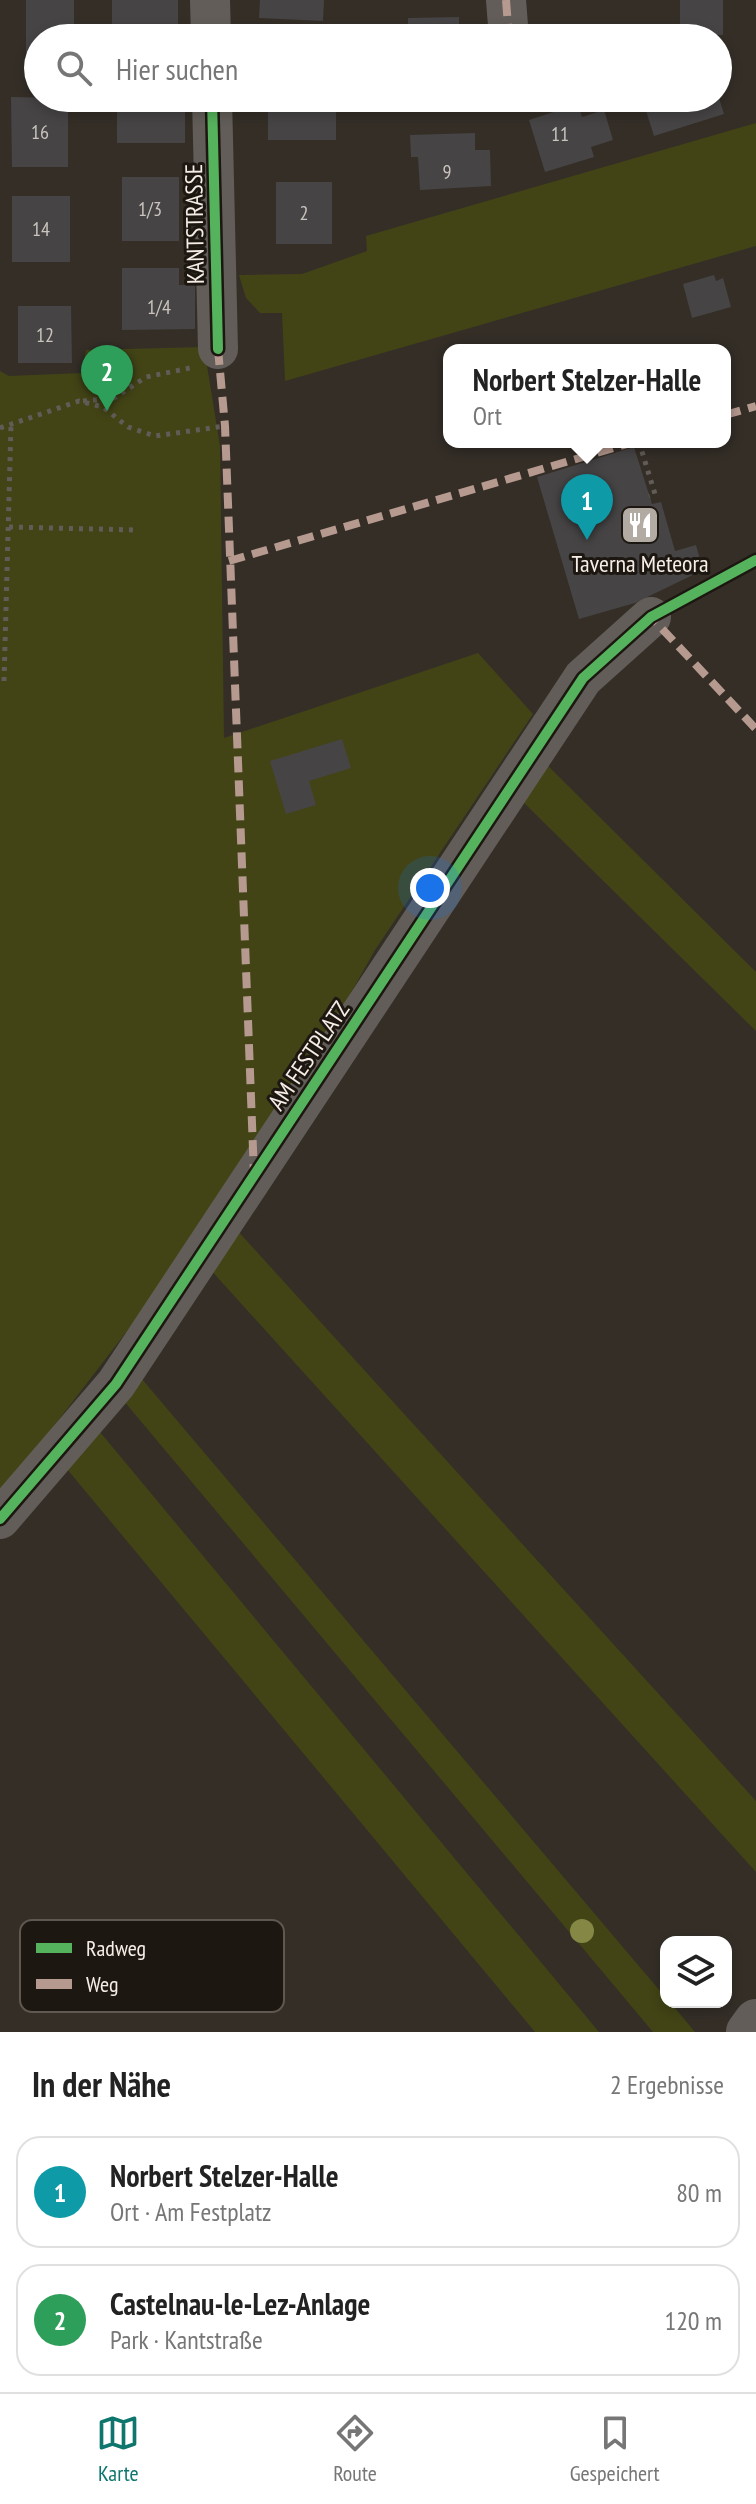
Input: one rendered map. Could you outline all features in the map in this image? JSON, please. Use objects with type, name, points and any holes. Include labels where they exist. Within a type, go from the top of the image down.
[{"type":"street","points":[[210,0],[211,24]]},
{"type":"street","points":[[506,0],[508,24]]},
{"type":"street","name":"KANTSTRASSE","points":[[207,358],[212,112]]},
{"type":"street","name":"AM FESTPLATZ","points":[[0,1519],[116,1384],[583,678],[651,617]]},
{"type":"street","points":[[748,2032],[756,2021]]},
{"type":"path","points":[[0,428],[79,401],[114,398],[146,377],[207,358]]},
{"type":"path","points":[[79,401],[103,407],[128,427],[155,436],[225,426]]},
{"type":"path","points":[[4,681],[4,566],[9,527],[11,425]]},
{"type":"path","points":[[641,448],[655,494],[649,496]]},
{"type":"path","points":[[9,527],[138,530]]},
{"type":"shaded area","points":[[756,123],[756,246],[285,381],[282,313],[260,313],[246,298],[239,275],[302,274],[367,251],[366,236]]},
{"type":"shaded area","points":[[204,347],[220,446],[224,738],[478,653],[533,714],[375,950],[272,1133],[144,1309],[0,1496],[0,371],[9,376],[82,373],[86,350]]},
{"type":"shaded area","points":[[542,760],[756,972],[756,1031],[518,797]]},
{"type":"shaded area","points":[[236,1229],[756,1801],[756,1872],[209,1268]]},
{"type":"shaded area","points":[[136,1372],[660,1991],[660,2008],[675,2008],[695,2032],[653,2032],[118,1394]]},
{"type":"shaded area","points":[[95,1426],[599,2032],[535,2032],[62,1463]]},
{"type":"building","points":[[26,0],[74,0],[74,24],[26,24]]},
{"type":"building","points":[[112,0],[178,0],[178,24],[112,24]]},
{"type":"building","points":[[260,0],[324,0],[323,21],[259,18]]},
{"type":"building","points":[[680,0],[723,0],[723,24],[680,24]]},
{"type":"building","points":[[459,17],[459,24],[408,24],[408,18]]},
{"type":"building","points":[[11,97],[24,97],[24,112],[68,112],[68,167],[12,167]]},
{"type":"building","points":[[117,112],[185,112],[185,143],[117,143]]},
{"type":"building","points":[[268,112],[336,112],[336,140],[268,140]]},
{"type":"building","points":[[554,112],[580,112],[582,117],[605,112],[613,140],[591,147],[594,157],[545,172],[529,120]]},
{"type":"building","points":[[646,112],[723,112],[724,114],[654,136]]},
{"type":"building","points":[[475,133],[475,150],[490,150],[491,186],[420,190],[418,157],[411,157],[410,135]]},
{"type":"building","points":[[122,177],[179,177],[179,241],[122,241]]},
{"type":"building","points":[[276,182],[332,182],[332,244],[276,244]]},
{"type":"building","points":[[12,196],[70,196],[70,262],[12,262]]},
{"type":"building","points":[[122,268],[179,268],[179,285],[195,285],[195,329],[122,330]]},
{"type":"building","points":[[714,275],[716,281],[723,278],[731,307],[692,318],[683,284]]},
{"type":"building","points":[[18,306],[71,306],[72,363],[18,363]]},
{"type":"building","points":[[634,448],[652,504],[661,502],[675,551],[696,545],[703,570],[635,603],[579,619],[537,477]]},
{"type":"building","points":[[342,739],[351,768],[309,781],[316,805],[286,814],[270,761]]},
{"type":"marked path","points":[[506,0],[508,24]]},
{"type":"marked path","points":[[218,349],[225,426],[254,1175]]},
{"type":"marked path","points":[[731,413],[756,406]]},
{"type":"marked path","points":[[229,561],[614,448]]},
{"type":"marked path","points":[[658,614],[651,617],[756,729]]},
{"type":"cycle path","points":[[212,112],[218,349]]},
{"type":"cycle path","points":[[0,1519],[116,1384],[583,678],[651,617],[756,560]]},
{"type":"place","name":"Castelnau-le-Lez-Anlage","points":[[107,411]]},
{"type":"place","name":"Taverna Meteora","points":[[640,525]]},
{"type":"place","name":"Norbert Stelzer-Halle","points":[[587,540]]}]
